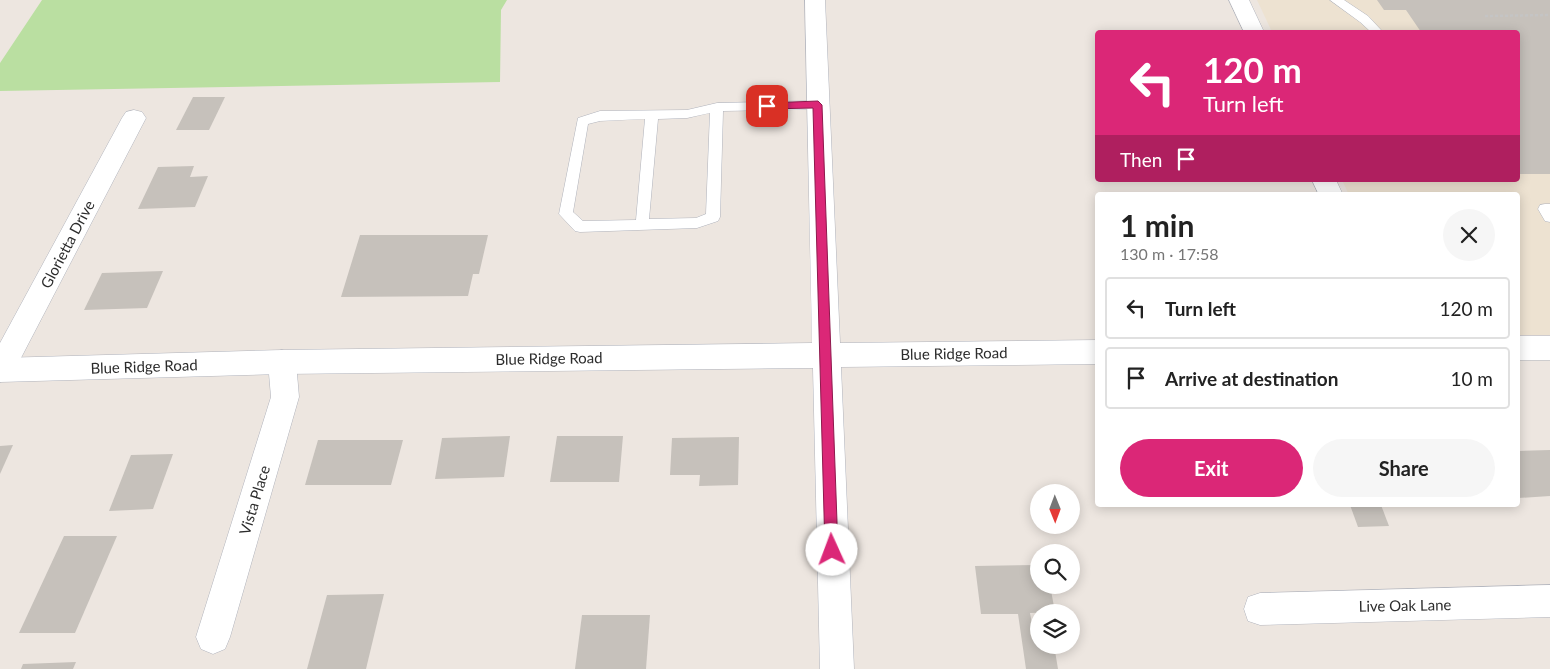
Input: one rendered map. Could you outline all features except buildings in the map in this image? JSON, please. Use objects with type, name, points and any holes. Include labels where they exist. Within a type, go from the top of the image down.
[{"type":"street","points":[[815,0],[827,432],[836,669]]},
{"type":"street","points":[[1239,0],[1253,30]]},
{"type":"street","name":"Glorietta Drive","points":[[0,370],[134,118]]},
{"type":"street","points":[[1520,348],[1550,348]]},
{"type":"street","name":"Blue Ridge Road","points":[[0,370],[282,362],[1095,352]]},
{"type":"street","name":"Vista Place","points":[[213,637],[285,397],[282,362]]},
{"type":"street","name":"Live Oak Lane","points":[[1260,609],[1550,602]]},
{"type":"lane","points":[[1336,0],[1364,19],[1375,30]]},
{"type":"lane","points":[[717,107],[713,217],[696,223],[580,227],[566,214],[582,121],[600,116],[687,114],[717,107],[818,105]]},
{"type":"lane","points":[[642,225],[652,115]]},
{"type":"lane","points":[[1550,209],[1545,209],[1550,217]]},
{"type":"path","points":[[1485,16],[1550,15]]},
{"type":"shaded area","points":[[1257,0],[1550,0],[1550,335],[1520,335],[1520,192],[1348,192],[1343,182],[1520,182],[1520,30],[1271,30]]},
{"type":"green space","points":[[42,0],[507,0],[501,10],[500,82],[0,91],[0,63]]},
{"type":"route","points":[[767,106],[818,105],[832,550]]}]
